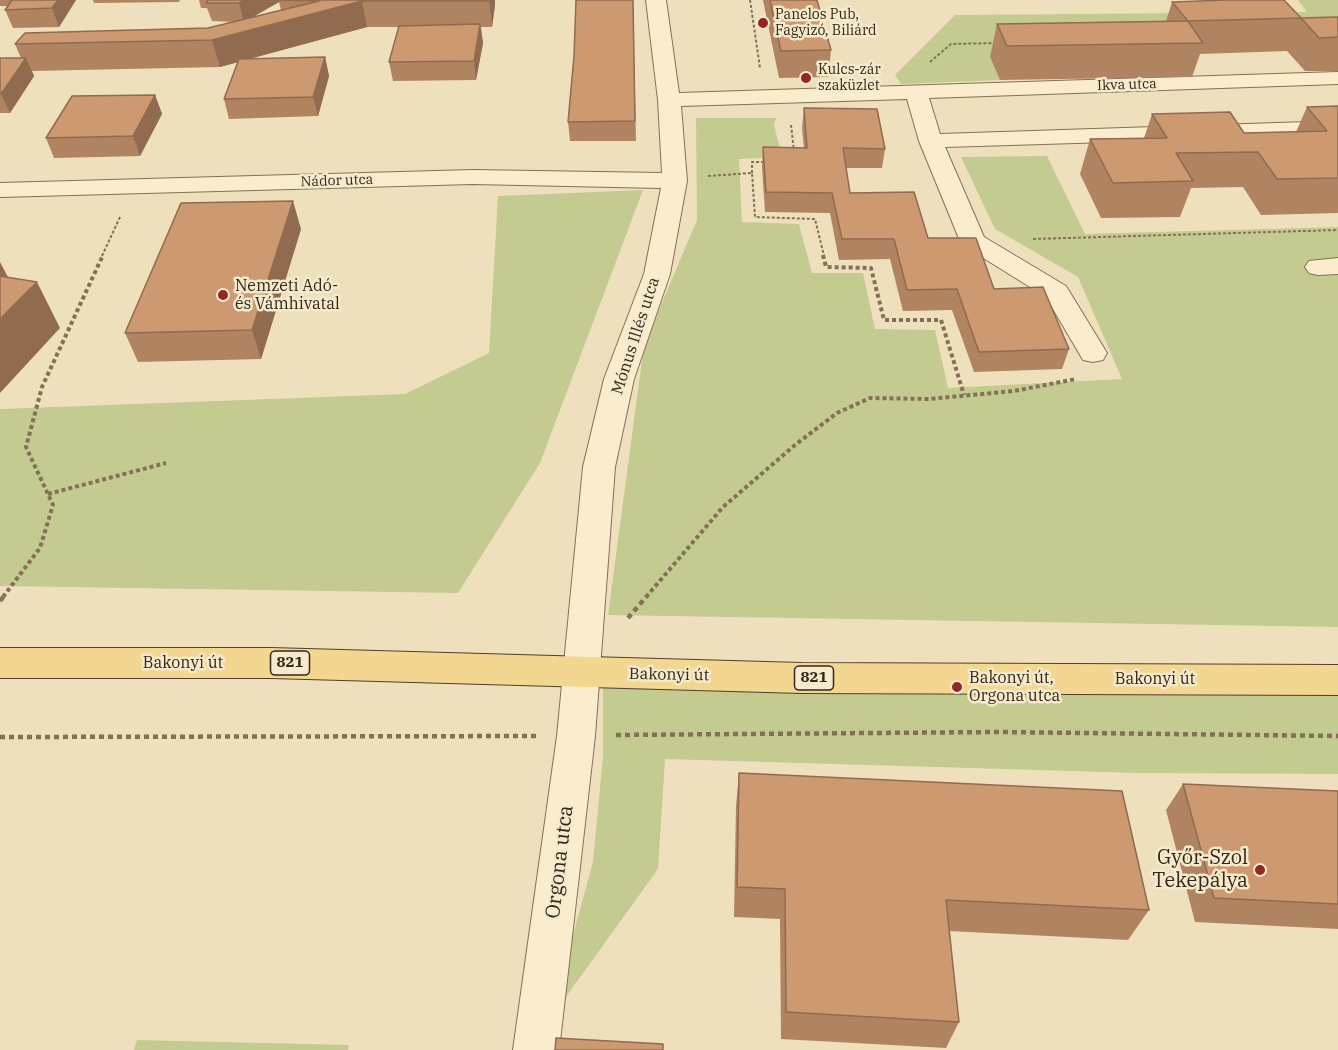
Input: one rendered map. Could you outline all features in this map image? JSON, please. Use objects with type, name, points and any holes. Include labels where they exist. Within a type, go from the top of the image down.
[{"type":"main road","name":"Bakonyi út","points":[[0,663],[271,663],[802,678],[1338,680]]},
{"type":"street","name":"Mónus Illés utca","points":[[580,673],[599,467],[619,379],[657,274],[675,181],[669,100],[656,0]]},
{"type":"street","name":"Ikva utca","points":[[669,100],[1338,78]]},
{"type":"street","points":[[916,92],[931,141],[973,241],[1056,292],[1094,353]]},
{"type":"street","points":[[931,141],[1338,128]]},
{"type":"street","name":"Nádor utca","points":[[0,190],[473,177],[675,181]]},
{"type":"street","name":"Orgona utca","points":[[536,1050],[576,736],[580,673]]},
{"type":"path","points":[[750,0],[764,98]]},
{"type":"path","points":[[916,92],[910,78],[951,44],[999,43]]},
{"type":"path","points":[[787,97],[794,151]]},
{"type":"path","points":[[774,162],[752,162],[755,217],[815,219],[826,267],[872,268],[884,320],[941,320],[964,396]]},
{"type":"path","points":[[675,181],[729,173],[752,173]]},
{"type":"path","points":[[0,602],[40,548],[53,505],[26,447],[42,387],[134,186]]},
{"type":"path","points":[[973,241],[1338,230]]},
{"type":"path","points":[[624,622],[723,507],[795,444],[837,413],[870,398],[929,399],[1072,381],[1095,369],[1094,353]]},
{"type":"path","points":[[48,494],[166,463]]},
{"type":"path","points":[[0,737],[576,736],[672,733],[998,732],[1338,736]]},
{"type":"green space","points":[[1298,0],[1338,0],[1338,49],[1287,51],[1269,31],[990,57],[1000,80],[901,84],[895,75],[955,15],[1307,12]]},
{"type":"green space","points":[[696,118],[776,118],[774,125],[782,157],[739,159],[742,222],[799,224],[812,273],[863,273],[875,329],[935,330],[948,388],[1122,379],[1078,277],[995,229],[961,157],[1047,156],[1085,234],[1338,227],[1338,627],[608,615],[644,345],[697,220]]},
{"type":"green space","points":[[643,190],[540,463],[458,593],[0,586],[0,409],[405,394],[489,353],[498,196]]},
{"type":"green space","points":[[603,685],[1338,685],[1338,774],[1139,773],[665,759],[658,869],[550,1019],[593,862],[603,757]]},
{"type":"green space","points":[[137,1040],[349,1045],[348,1050],[134,1050]]},
{"type":"building","points":[[12,0],[58,0],[52,8],[5,10]]},
{"type":"building","points":[[208,0],[245,0],[239,3],[206,3]]},
{"type":"building","points":[[279,0],[489,1],[362,1],[212,40],[15,44],[25,33],[208,28],[319,1]]},
{"type":"building","points":[[576,0],[633,0],[635,121],[568,122]]},
{"type":"building","points":[[770,0],[817,0],[831,50],[781,51]]},
{"type":"building","points":[[1284,0],[1301,18],[1188,21],[1172,2]]},
{"type":"building","points":[[1338,17],[1338,37],[1319,38],[1301,18]]},
{"type":"building","points":[[1188,21],[1203,43],[1007,46],[997,24]]},
{"type":"building","points":[[480,24],[474,61],[389,62],[399,26]]},
{"type":"building","points":[[325,57],[313,97],[224,99],[239,59]]},
{"type":"building","points":[[0,58],[26,58],[1,94],[0,94]]},
{"type":"building","points":[[155,95],[133,136],[46,138],[72,96]]},
{"type":"building","points":[[1338,106],[1338,178],[1277,179],[1258,152],[1176,153],[1193,181],[1113,183],[1090,139],[1167,138],[1152,114],[1230,112],[1244,133],[1327,131],[1307,107]]},
{"type":"building","points":[[804,108],[877,109],[885,149],[843,148],[850,193],[914,192],[928,238],[976,238],[994,289],[1043,287],[1069,349],[979,352],[957,289],[907,290],[894,239],[842,239],[832,193],[766,192],[763,147],[807,148]]},
{"type":"building","name":"Nemzeti Adó- és Vámhivatal","points":[[293,201],[252,330],[125,333],[181,203]]},
{"type":"building","points":[[0,276],[37,282],[0,319]]},
{"type":"building","points":[[739,773],[1122,791],[1149,910],[946,900],[959,1022],[786,1012],[785,889],[737,887]]},
{"type":"building","name":"Győr-Szol Tekepálya","points":[[1183,784],[1338,791],[1338,904],[1214,898]]},
{"type":"building","points":[[556,1038],[663,1044],[663,1050],[555,1050]]},
{"type":"place","name":"Panelos Pub, Fagyizó, Biliárd","points":[[763,23]]},
{"type":"place","name":"Kulcs-zár szaküzlet","points":[[806,78]]},
{"type":"place","name":"Nemzeti Adó- és Vámhivatal","points":[[223,295]]},
{"type":"place","name":"Bakonyi út, Orgona utca","points":[[957,687]]},
{"type":"place","name":"Győr-Szol Tekepálya","points":[[1260,870]]}]
